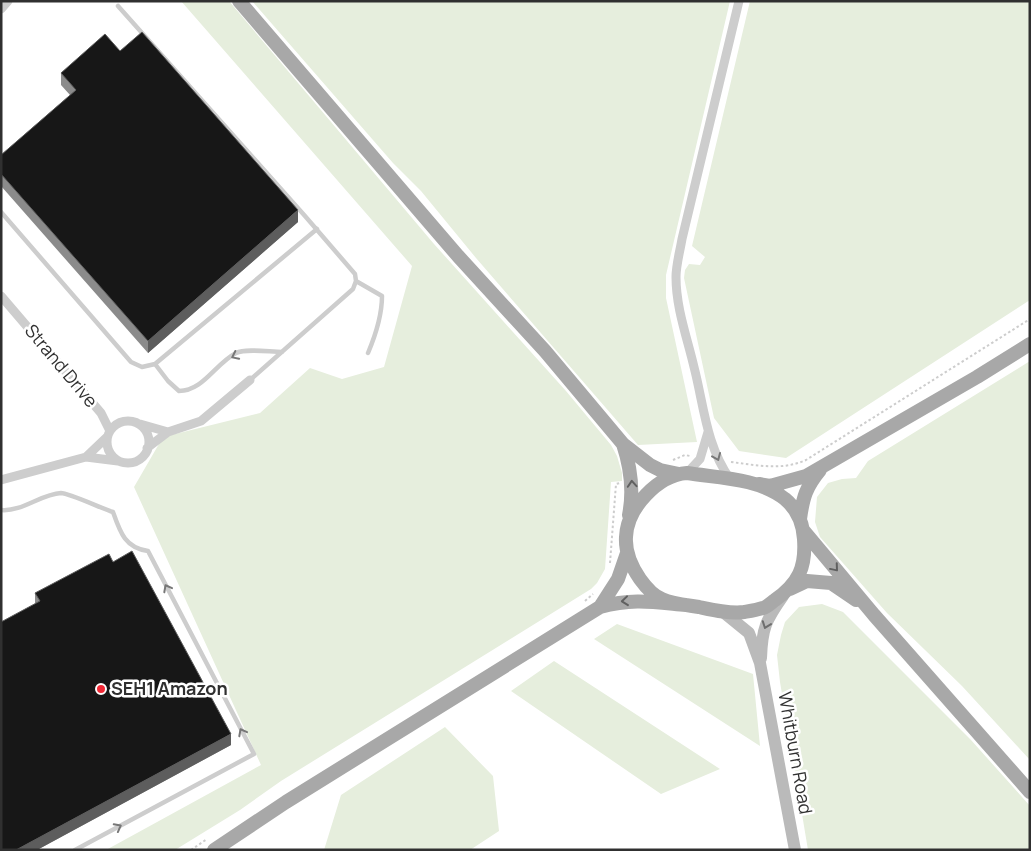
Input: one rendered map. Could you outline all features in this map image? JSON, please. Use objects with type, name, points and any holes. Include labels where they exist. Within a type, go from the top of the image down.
[{"type":"main road","points":[[239,1],[458,256],[545,351],[624,444],[650,465],[660,470],[770,486],[806,476],[977,377],[1030,344]]},
{"type":"main road","points":[[624,444],[631,470],[632,500],[626,537],[627,553],[631,566],[644,584],[661,599],[686,605]]},
{"type":"main road","points":[[787,591],[797,580],[803,566],[805,552],[802,504],[808,484],[828,462]]},
{"type":"main road","points":[[627,525],[644,495],[664,480],[683,473]]},
{"type":"main road","points":[[737,480],[756,484],[784,499],[794,508],[802,525],[874,615],[1030,792]]},
{"type":"main road","points":[[600,607],[618,579],[627,553]]},
{"type":"main road","points":[[214,850],[286,802],[600,607],[636,600],[741,612],[764,608],[787,591],[807,581],[831,583],[874,615]]},
{"type":"main road","name":"Whitburn Road","points":[[760,663],[764,627],[770,614],[787,591]]},
{"type":"main road","name":"Whitburn Road","points":[[722,611],[748,633],[760,663],[795,850]]},
{"type":"street","points":[[1,9],[8,1]]},
{"type":"street","points":[[737,480],[718,460],[708,432],[678,304],[676,275],[682,239],[739,1]]},
{"type":"street","name":"Strand Drive","points":[[1,296],[101,413],[109,434]]},
{"type":"street","points":[[147,448],[168,432],[201,421],[250,380]]},
{"type":"street","name":"Strand Drive","points":[[101,413],[124,421]]},
{"type":"street","points":[[86,457],[109,434],[114,426],[124,421],[168,432]]},
{"type":"street","points":[[1,480],[86,457],[122,462],[135,461],[145,454],[147,448],[147,434],[138,424]]},
{"type":"street","points":[[683,473],[700,458],[708,432]]},
{"type":"street","points":[[109,434],[107,444],[112,455],[122,462]]},
{"type":"lane","points":[[118,6],[355,274],[356,281],[353,288],[250,380]]},
{"type":"lane","points":[[1,212],[131,362],[142,367],[155,364],[317,229]]},
{"type":"lane","points":[[356,281],[382,296],[380,323],[368,353]]},
{"type":"lane","points":[[155,364],[168,381],[179,391],[189,391],[197,386],[217,366],[237,352],[282,352]]},
{"type":"lane","points":[[1,510],[18,508],[45,497],[64,493],[113,512],[122,536],[138,550],[148,551],[254,754],[75,850]]},
{"type":"green space","points":[[181,1],[229,1],[434,244],[566,391],[611,445],[617,456],[622,473],[622,481],[611,482],[605,569],[591,589],[281,781],[240,810],[175,850],[106,850],[261,765],[134,487],[163,437],[260,413],[310,368],[342,379],[384,367],[412,266]]},
{"type":"green space","points":[[252,1],[730,1],[666,275],[666,298],[697,442],[638,445],[476,258],[421,191],[393,163]]},
{"type":"green space","points":[[750,1],[1030,1],[1030,300],[786,458],[739,451],[714,418],[684,278],[685,270],[689,264],[700,265],[705,257],[692,246]]},
{"type":"green space","points":[[1030,361],[1030,760],[962,686],[887,613],[820,537],[815,522],[817,497],[828,483],[856,478],[868,461]]},
{"type":"green space","points":[[822,604],[843,612],[971,740],[1030,806],[1030,850],[808,850],[777,655],[785,622],[799,607]]},
{"type":"green space","points":[[617,624],[753,674],[760,746],[594,639]]},
{"type":"green space","points":[[554,661],[720,769],[661,794],[511,691]]},
{"type":"green space","points":[[445,727],[493,776],[499,831],[470,850],[324,850],[341,795]]},
{"type":"building","points":[[142,32],[298,210],[148,341],[1,174],[1,155],[76,90],[61,73],[105,34],[120,51]]},
{"type":"building","name":"SEH1 Amazon","points":[[132,551],[231,734],[16,850],[1,850],[1,622],[40,601],[35,593],[109,554],[113,562]]},
{"type":"place","name":"SEH1 Amazon","points":[[101,689]]}]
